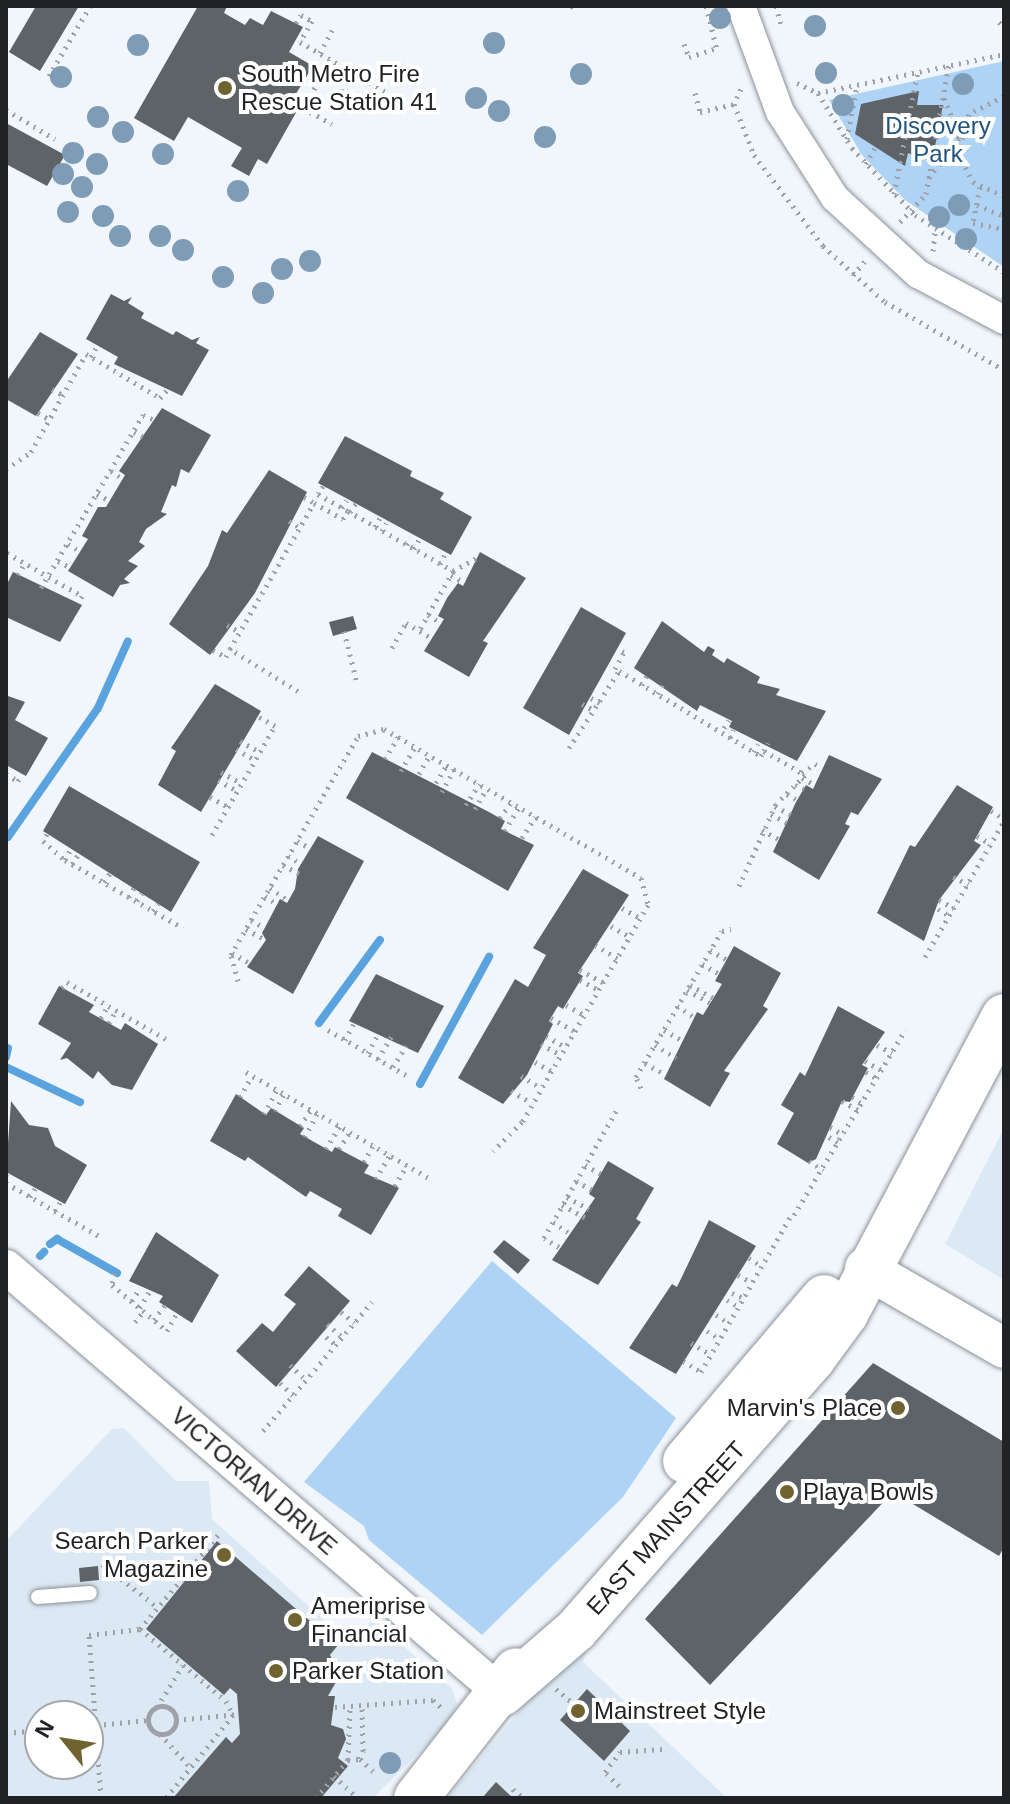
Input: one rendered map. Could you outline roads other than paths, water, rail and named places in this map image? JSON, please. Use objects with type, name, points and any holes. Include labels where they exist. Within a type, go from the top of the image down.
[{"type":"main road","name":"EAST MAINSTREET","points":[[416,1798],[502,1694],[576,1630],[782,1397],[846,1314],[865,1268],[1004,1016]]},
{"type":"main road","points":[[865,1268],[1004,1348]]},
{"type":"street","points":[[741,6],[780,112],[835,198],[918,274],[1004,320]]},
{"type":"street","name":"VICTORIAN DRIVE","points":[[6,1267],[502,1694]]},
{"type":"lane","points":[[38,1597],[90,1593]]},
{"type":"waterway","points":[[8,837],[98,708],[128,641]]},
{"type":"waterway","points":[[319,1023],[380,940]]},
{"type":"waterway","points":[[420,1084],[489,957]]},
{"type":"waterway","points":[[6,1057],[8,1048]]},
{"type":"waterway","points":[[6,1067],[80,1102]]},
{"type":"waterway","points":[[50,1244],[57,1239],[117,1273]]},
{"type":"waterway","points":[[40,1256],[44,1252]]},
{"type":"place","name":"South Metro Fire Rescue Station 41","points":[[225,88]]},
{"type":"place","name":"Marvin's Place","points":[[898,1408]]},
{"type":"place","name":"Playa Bowls","points":[[787,1492]]},
{"type":"place","name":"Search Parker Magazine","points":[[224,1555]]},
{"type":"place","name":"Ameriprise Financial","points":[[295,1620]]},
{"type":"place","name":"Parker Station","points":[[276,1671]]},
{"type":"place","name":"Mainstreet Style","points":[[578,1711]]},
{"type":"park label","name":"Discovery Park","points":[[938,140]]}]
